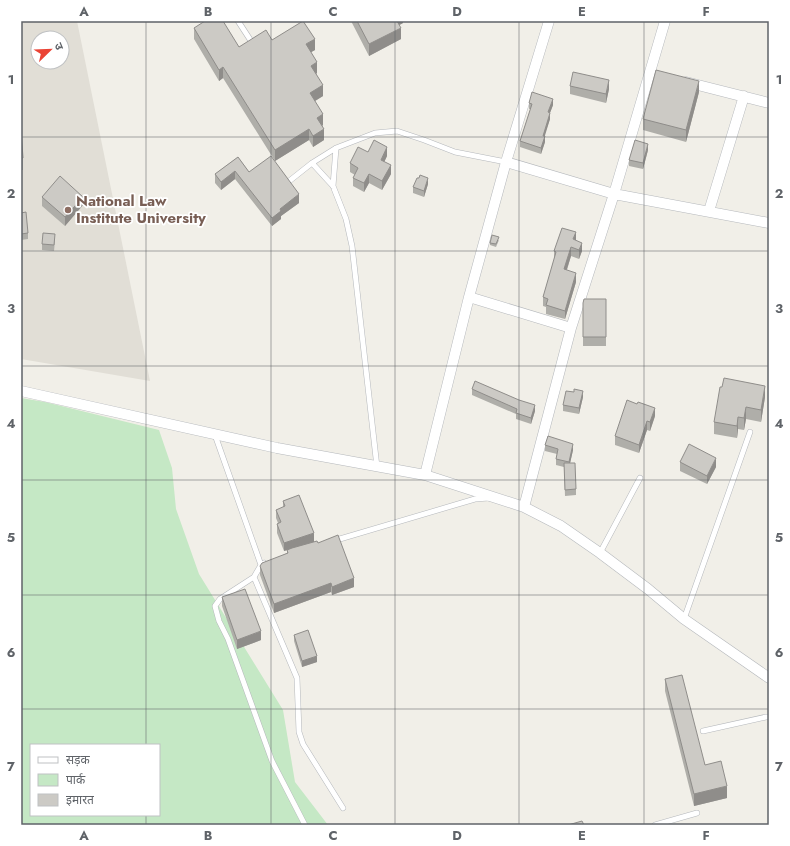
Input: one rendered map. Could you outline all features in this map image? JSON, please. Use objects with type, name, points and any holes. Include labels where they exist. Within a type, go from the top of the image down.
[{"type":"street","points":[[425,475],[469,296],[506,162],[549,21]]},
{"type":"street","points":[[524,507],[571,328],[653,74],[665,21]]},
{"type":"street","points":[[678,80],[769,103]]},
{"type":"street","points":[[709,211],[744,96]]},
{"type":"street","points":[[506,162],[614,194],[769,223]]},
{"type":"street","points":[[469,296],[571,328]]},
{"type":"street","points":[[21,391],[277,448],[425,475],[524,507],[561,526],[600,553],[648,589],[684,619],[769,678]]},
{"type":"lane","points":[[238,21],[251,41]]},
{"type":"lane","points":[[288,182],[312,163],[336,148],[375,133],[397,132],[424,140],[455,152],[506,162]]},
{"type":"lane","points":[[333,186],[336,148]]},
{"type":"lane","points":[[312,163],[333,186],[346,219],[352,246],[377,467]]},
{"type":"lane","points":[[684,619],[750,432]]},
{"type":"lane","points":[[214,434],[261,565]]},
{"type":"lane","points":[[600,553],[640,478]]},
{"type":"lane","points":[[330,542],[475,499],[494,497]]},
{"type":"lane","points":[[267,562],[261,565],[254,577],[220,599],[215,606],[219,621],[228,639],[272,761],[305,825]]},
{"type":"lane","points":[[254,577],[297,678],[299,732],[303,744],[343,808]]},
{"type":"lane","points":[[703,731],[769,717]]},
{"type":"lane","points":[[655,825],[697,813]]},
{"type":"shaded area","name":"National Law Institute University","points":[[21,21],[77,21],[150,381],[21,359]]},
{"type":"green space","points":[[21,398],[45,402],[159,430],[172,468],[176,509],[199,574],[283,710],[295,782],[328,825],[21,825]]},
{"type":"building","points":[[205,21],[223,21],[239,47],[266,30],[272,40],[303,21],[315,39],[306,44],[317,62],[311,66],[323,85],[310,93],[323,114],[317,118],[324,129],[313,136],[309,129],[275,150],[223,67],[219,70],[194,28]]},
{"type":"building","points":[[357,21],[397,21],[401,28],[369,44]]},
{"type":"building","points":[[656,70],[699,81],[686,130],[643,119]]},
{"type":"building","points":[[573,72],[609,80],[606,94],[570,86]]},
{"type":"building","points":[[532,92],[553,99],[548,112],[550,113],[541,148],[520,141],[532,104],[529,103]]},
{"type":"building","points":[[21,130],[23,158],[21,158]]},
{"type":"building","points":[[374,140],[387,147],[381,160],[391,165],[382,181],[369,174],[364,183],[353,178],[358,168],[350,163],[358,147],[368,152]]},
{"type":"building","points":[[635,140],[648,144],[643,163],[629,160]]},
{"type":"building","points":[[271,156],[299,194],[280,209],[281,211],[272,218],[235,171],[221,182],[215,174],[238,157],[249,172]]},
{"type":"building","points":[[420,175],[428,178],[424,191],[413,187]]},
{"type":"building","points":[[60,176],[83,197],[65,217],[42,197]]},
{"type":"building","points":[[26,212],[28,233],[21,234],[21,213]]},
{"type":"building","points":[[562,228],[576,232],[573,239],[582,243],[579,250],[571,247],[564,269],[576,273],[565,311],[546,305],[548,299],[543,297],[556,252],[554,251]]},
{"type":"building","points":[[43,233],[55,234],[54,245],[42,244]]},
{"type":"building","points":[[492,235],[499,237],[496,244],[490,243]]},
{"type":"building","points":[[584,299],[606,299],[606,337],[583,337]]},
{"type":"building","points":[[724,378],[765,386],[761,410],[746,407],[744,418],[738,417],[737,426],[714,422],[720,387],[722,387]]},
{"type":"building","points":[[475,381],[519,400],[535,405],[531,418],[516,413],[517,409],[472,389]]},
{"type":"building","points":[[574,389],[583,391],[579,408],[563,405],[566,391],[574,392]]},
{"type":"building","points":[[627,400],[655,408],[650,422],[647,421],[639,445],[615,436]]},
{"type":"building","points":[[548,436],[573,444],[569,462],[556,459],[558,449],[545,445]]},
{"type":"building","points":[[689,444],[716,458],[707,476],[680,462]]},
{"type":"building","points":[[564,463],[575,463],[576,489],[565,490]]},
{"type":"building","points":[[299,495],[314,533],[284,543],[277,524],[281,522],[276,510],[285,506],[283,501]]},
{"type":"building","points":[[338,535],[354,578],[332,587],[331,583],[274,604],[260,566],[262,563],[288,553],[287,550],[292,548],[317,541],[318,543]]},
{"type":"building","points":[[245,589],[261,631],[237,640],[222,597]]},
{"type":"building","points":[[308,630],[317,656],[302,661],[294,635]]},
{"type":"building","points":[[682,675],[705,765],[721,761],[727,786],[694,794],[665,679]]},
{"type":"building","points":[[582,821],[584,825],[568,825]]},
{"type":"place","name":"National Law Institute University","points":[[68,210]]}]
